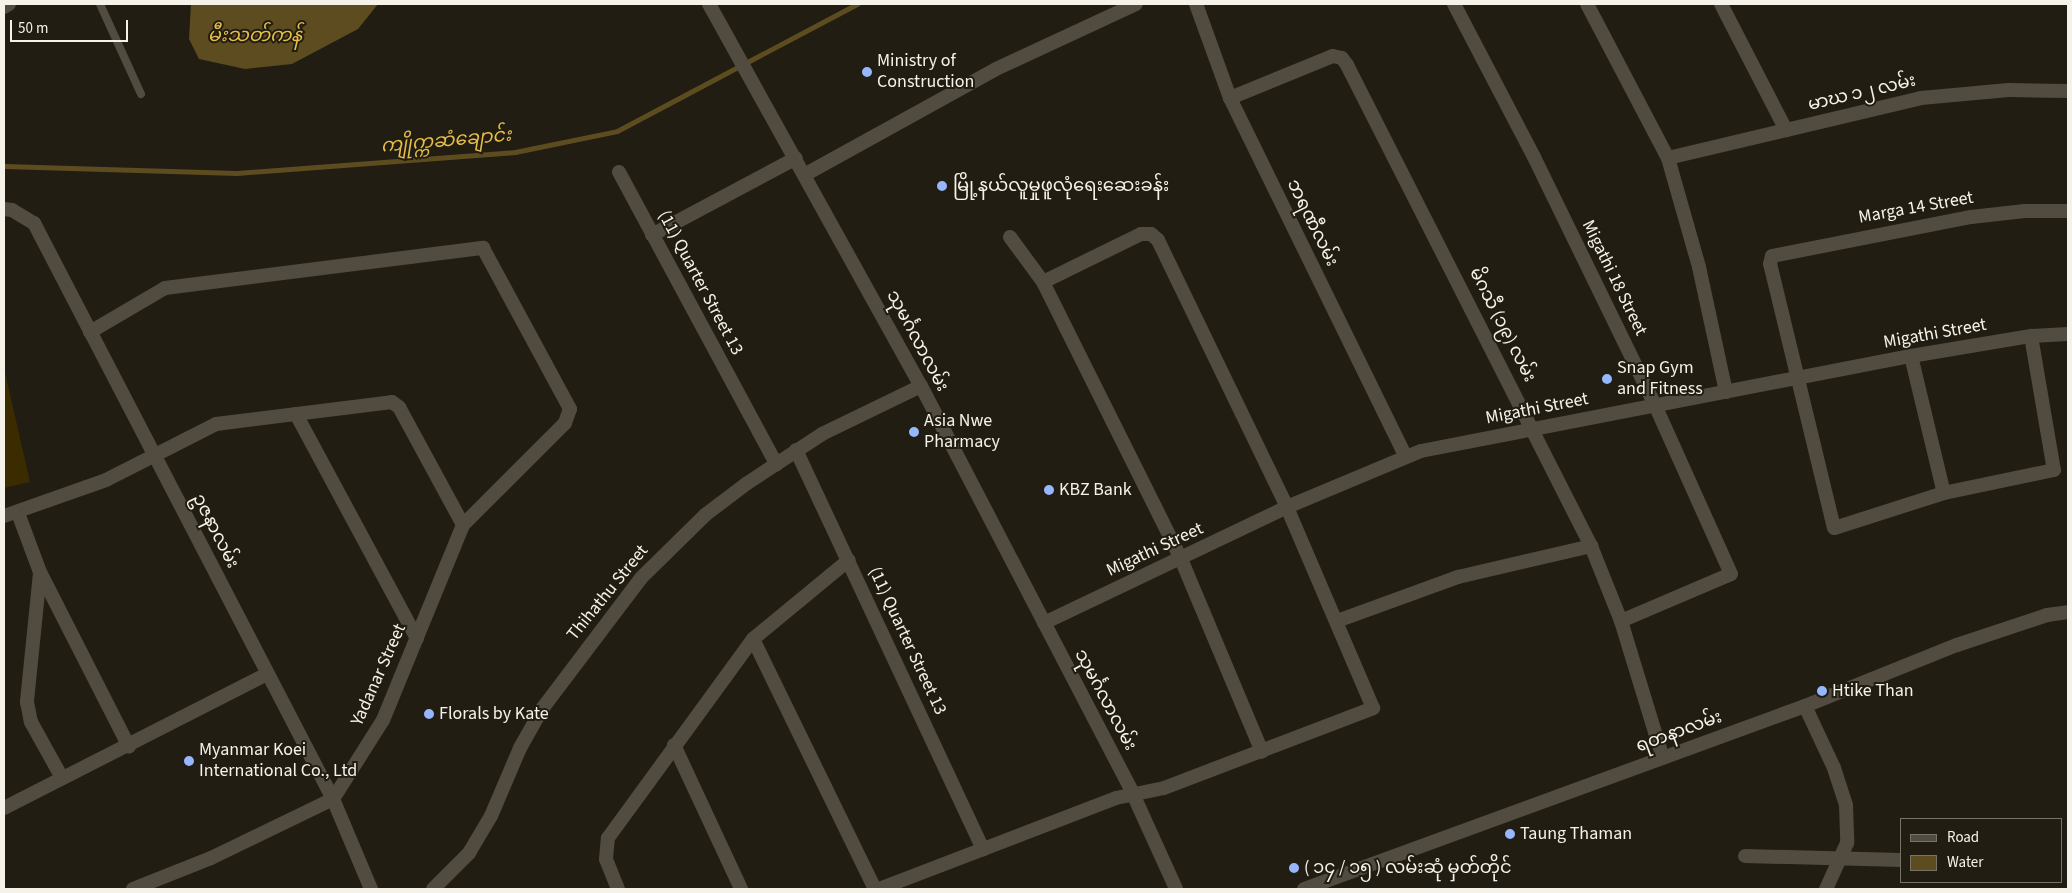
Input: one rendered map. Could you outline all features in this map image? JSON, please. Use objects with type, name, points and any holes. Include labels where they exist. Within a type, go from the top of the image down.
[{"type":"street","points":[[4,7],[9,4]]},
{"type":"street","name":"သုမင်္ဂလာလမ်း","points":[[709,4],[806,174],[921,386],[1133,794],[1176,889]]},
{"type":"street","points":[[806,174],[996,69],[1136,4]]},
{"type":"street","name":"ဘရဏီလမ်း","points":[[1196,4],[1230,98],[1405,456]]},
{"type":"street","name":"Migathi 18 Street","points":[[1454,4],[1534,157],[1654,405],[1731,574],[1621,621]]},
{"type":"street","points":[[1587,4],[1668,158],[1699,267],[1726,392]]},
{"type":"street","points":[[1720,4],[1786,130]]},
{"type":"street","name":"မိဂသီ (၁၉) လမ်း","points":[[1230,98],[1333,56],[1342,58],[1534,429],[1591,546],[1621,621],[1663,758]]},
{"type":"street","name":"မာဃ ၁၂ လမ်း","points":[[1668,158],[1921,98],[2009,90],[2068,91]]},
{"type":"street","points":[[652,235],[796,158]]},
{"type":"street","name":"(11) Quarter Street 13","points":[[619,172],[776,464]]},
{"type":"street","name":"ဥဇနာလမ်း","points":[[4,209],[34,223],[333,799],[371,889]]},
{"type":"street","name":"Marga 14 Street","points":[[1799,379],[1770,264],[1772,256],[1971,217],[2024,211],[2068,211]]},
{"type":"street","points":[[879,889],[1133,794],[1164,788],[1373,708],[1287,507],[1158,240],[1151,234],[1141,234],[1043,282]]},
{"type":"street","points":[[1010,237],[1043,282],[1181,559],[1262,752]]},
{"type":"street","points":[[90,332],[165,288],[483,248],[570,409],[570,417],[462,525],[396,404],[216,424],[155,457],[66,497],[11,514],[128,747]]},
{"type":"street","name":"Migathi Street","points":[[1044,623],[1287,507],[1405,456],[1654,405],[1799,379],[1910,356],[2031,336],[2068,334]]},
{"type":"street","points":[[1799,379],[1834,528],[1944,493],[2054,470],[2031,336]]},
{"type":"street","points":[[1910,356],[1944,493]]},
{"type":"street","name":"Thihathu Street","points":[[433,889],[473,846],[542,709],[641,578],[705,515],[796,450],[822,434],[921,386]]},
{"type":"street","points":[[296,414],[417,639]]},
{"type":"street","name":"(11) Quarter Street 13","points":[[796,450],[983,849]]},
{"type":"street","name":"Yadanar Street","points":[[333,799],[384,720],[462,525]]},
{"type":"street","points":[[1337,621],[1467,574],[1591,546]]},
{"type":"street","points":[[618,889],[606,859],[608,838],[753,639],[849,560]]},
{"type":"street","points":[[40,572],[27,702],[31,722],[62,778]]},
{"type":"street","name":"ရတနာလမ်း","points":[[1304,889],[1805,706],[1957,645],[2068,612]]},
{"type":"street","points":[[753,639],[874,889]]},
{"type":"street","points":[[4,808],[128,747],[267,674]]},
{"type":"street","points":[[1805,706],[1834,768],[1846,805],[1847,843],[1841,860],[1826,889]]},
{"type":"street","points":[[674,745],[741,889]]},
{"type":"street","points":[[133,889],[219,854],[333,799]]},
{"type":"street","points":[[1745,856],[1841,860],[1900,860]]},
{"type":"lane","points":[[100,4],[141,94]]},
{"type":"shaded area","points":[[4,368],[30,482],[4,488]]},
{"type":"water","name":"မီးသတ်ကန်","points":[[191,4],[378,4],[358,29],[292,64],[245,69],[199,59],[189,39]]},
{"type":"waterway","name":"ကျိုက္ကဆံချောင်း","points":[[4,166],[237,173],[515,152],[617,131],[857,4]]},
{"type":"place","name":"Ministry of Construction","points":[[867,72]]},
{"type":"place","name":"မြို့နယ်လူမှုဖူလုံရေးဆေးခန်း","points":[[942,186]]},
{"type":"place","name":"Snap Gym and Fitness","points":[[1607,379]]},
{"type":"place","name":"Asia Nwe Pharmacy","points":[[914,432]]},
{"type":"place","name":"KBZ Bank","points":[[1049,490]]},
{"type":"place","name":"Htike Than","points":[[1822,691]]},
{"type":"place","name":"Florals by Kate","points":[[429,714]]},
{"type":"place","name":"Myanmar Koei International Co., Ltd","points":[[189,761]]},
{"type":"place","name":"Taung Thaman","points":[[1510,834]]},
{"type":"place","name":"( ၁၄ / ၁၅ ) လမ်းဆုံ မှတ်တိုင်","points":[[1294,868]]}]
